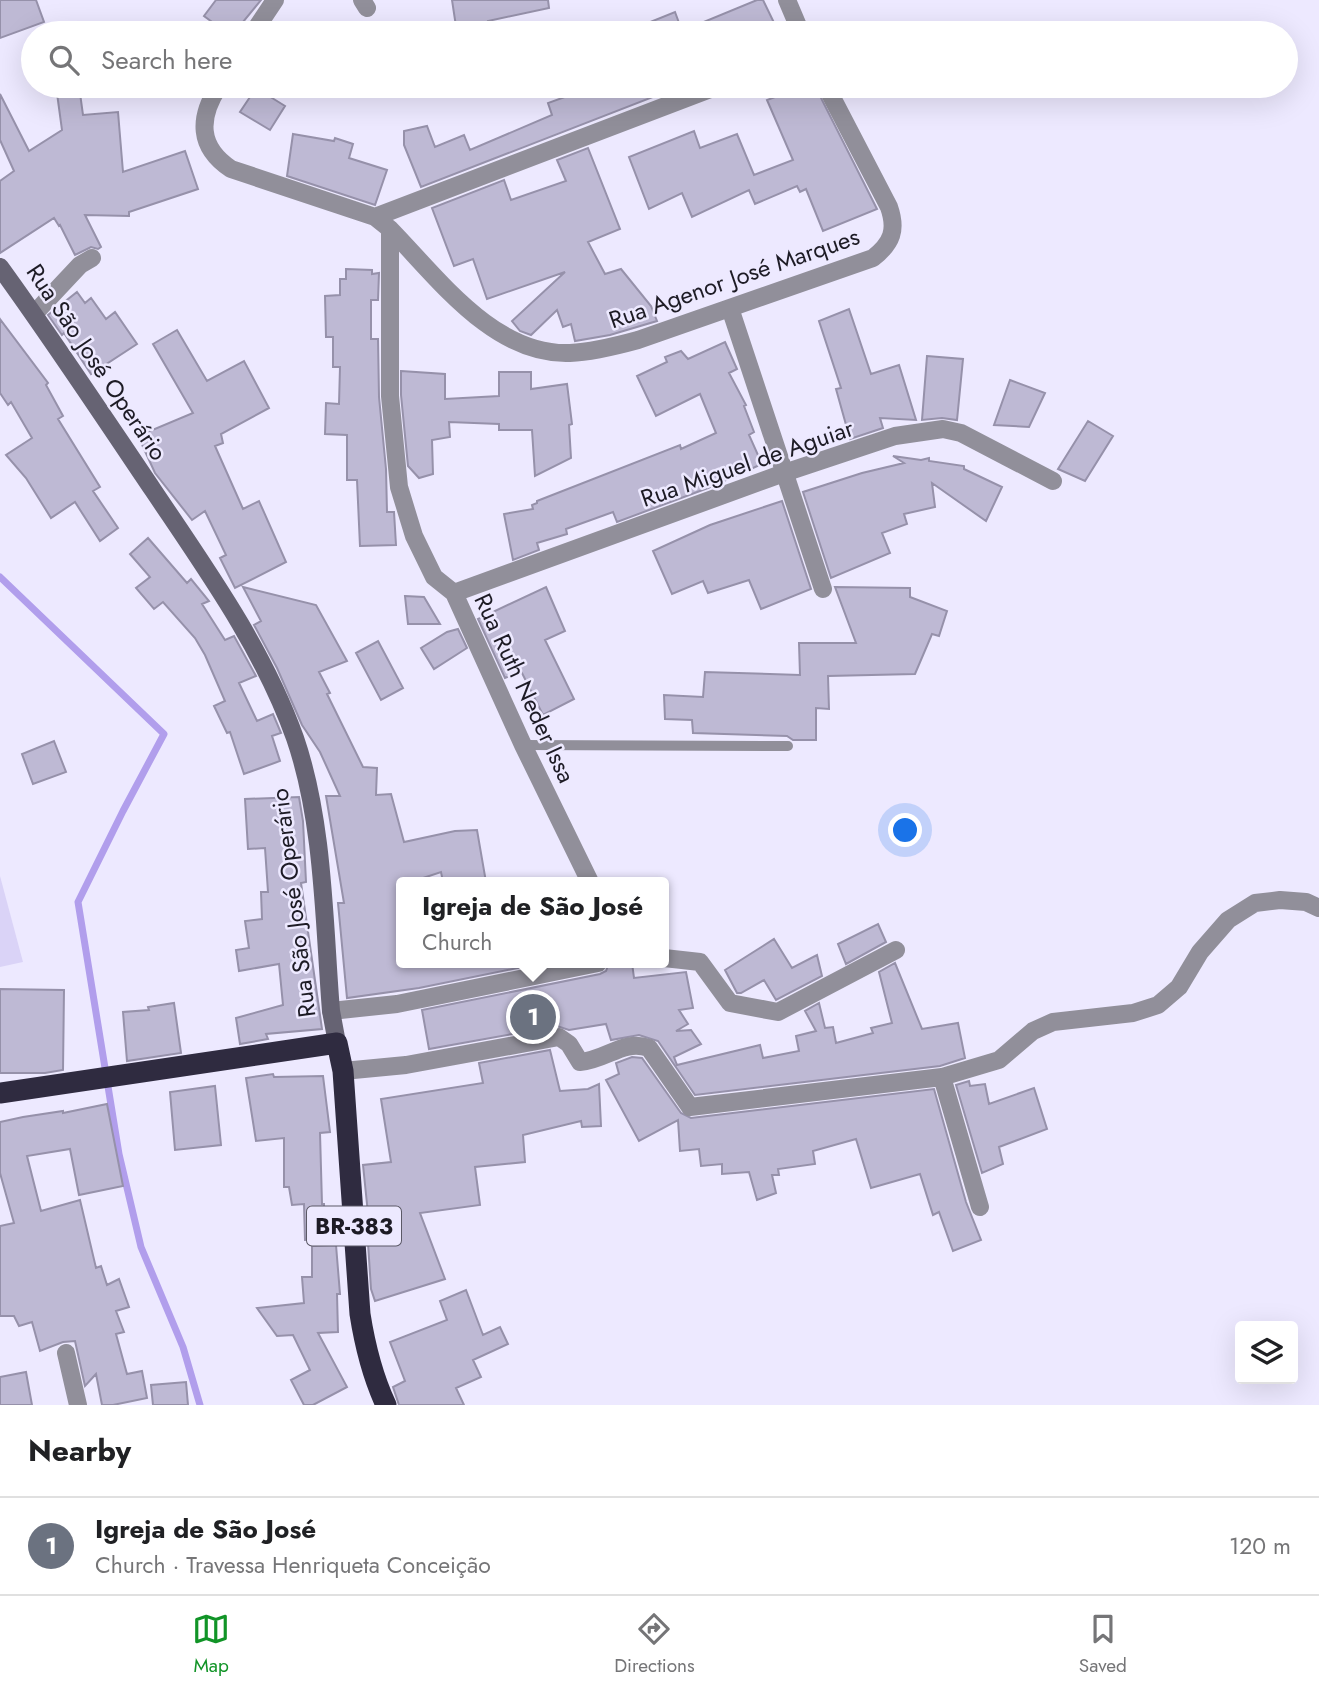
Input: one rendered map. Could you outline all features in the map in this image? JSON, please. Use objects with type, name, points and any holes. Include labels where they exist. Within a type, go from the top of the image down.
[{"type":"highway","name":"Rua São José Operário","points":[[337,1043],[343,1071],[360,1314],[366,1350],[386,1405]]},
{"type":"highway","points":[[0,1093],[337,1043]]},
{"type":"street","points":[[261,21],[275,0]]},
{"type":"street","points":[[787,0],[796,21]]},
{"type":"street","name":"Rua Agenor José Marques","points":[[211,98],[204,121],[207,143],[215,158],[231,169],[375,217],[480,321],[513,340],[541,351],[569,353],[603,349],[638,340],[873,258],[884,248],[894,233],[889,207],[832,98]]},
{"type":"street","points":[[375,217],[687,98]]},
{"type":"street","name":"Rua Ruth Neder Issa","points":[[390,229],[390,396],[399,487],[414,536],[434,577],[454,593],[523,746],[588,877]]},
{"type":"street","points":[[34,314],[80,265],[92,258]]},
{"type":"street","name":"Rua São José Operário","points":[[0,267],[217,586],[262,660],[295,739],[313,808],[331,1011],[337,1043]]},
{"type":"street","points":[[730,308],[823,589]]},
{"type":"street","name":"Rua Miguel de Aguiar","points":[[454,593],[784,473],[895,436],[943,429],[961,433],[1053,481]]},
{"type":"street","points":[[343,1071],[405,1065],[559,1037],[569,1044],[580,1062],[596,1061],[629,1045],[649,1048],[690,1107],[942,1077],[999,1060],[1033,1031],[1053,1022],[1133,1013],[1158,1005],[1179,987],[1200,952],[1228,920],[1255,903],[1280,900],[1306,902],[1319,908]]},
{"type":"street","points":[[669,958],[700,962],[730,1003],[778,1012],[895,950]]},
{"type":"street","points":[[331,1011],[397,1004],[573,968]]},
{"type":"street","points":[[942,1077],[980,1207]]},
{"type":"street","points":[[65,1353],[78,1405]]},
{"type":"lane","points":[[523,746],[789,746]]},
{"type":"shaded area","points":[[0,876],[23,962],[0,967]]},
{"type":"building","points":[[0,0],[36,0],[44,21],[21,21],[21,30],[0,38]]},
{"type":"building","points":[[216,0],[261,0],[244,21],[211,21],[204,16]]},
{"type":"building","points":[[452,0],[548,0],[549,8],[488,21],[455,21]]},
{"type":"building","points":[[763,0],[773,21],[706,21]]},
{"type":"building","points":[[675,12],[678,21],[653,21]]},
{"type":"building","points":[[0,94],[29,151],[62,130],[58,98],[81,98],[83,115],[118,112],[123,172],[185,151],[198,189],[129,212],[129,216],[85,215],[101,247],[98,249],[91,247],[75,255],[54,218],[0,253],[0,181],[14,171],[0,140]]},
{"type":"building","points":[[249,98],[272,98],[285,106],[270,130],[240,112]]},
{"type":"building","points":[[562,98],[650,98],[421,187],[404,145],[404,131],[427,126],[435,147],[464,135],[470,150],[552,115],[548,103]]},
{"type":"building","points":[[821,98],[877,209],[823,231],[806,189],[800,192],[797,186],[755,204],[749,190],[692,217],[682,193],[649,209],[629,157],[694,131],[700,148],[737,134],[754,175],[793,160],[767,100]]},
{"type":"building","points":[[293,134],[334,141],[335,138],[353,144],[349,158],[387,170],[375,205],[287,176]]},
{"type":"building","points":[[588,148],[620,229],[588,242],[605,274],[621,269],[651,306],[657,321],[610,335],[575,341],[571,324],[563,327],[557,310],[531,335],[520,331],[512,321],[565,272],[487,299],[473,259],[454,266],[432,208],[504,180],[511,200],[566,181],[557,160]]},
{"type":"building","points":[[346,269],[372,270],[372,274],[379,273],[378,300],[371,300],[371,339],[378,339],[387,512],[394,512],[396,545],[360,546],[357,480],[347,480],[347,435],[325,434],[326,403],[339,404],[340,367],[333,367],[333,337],[326,337],[325,296],[340,295],[340,279],[346,279]]},
{"type":"building","points":[[77,292],[85,303],[91,298],[106,319],[115,312],[137,344],[91,374],[64,333],[62,335],[48,315]]},
{"type":"building","points":[[849,309],[871,374],[899,365],[916,420],[880,418],[883,428],[850,439],[836,389],[841,388],[819,321]]},
{"type":"building","points":[[0,319],[48,383],[46,385],[63,416],[58,419],[100,487],[93,491],[118,528],[100,541],[75,502],[51,518],[26,478],[6,455],[32,438],[11,402],[8,405],[0,393]]},
{"type":"building","points":[[177,330],[207,381],[244,361],[269,408],[221,434],[223,443],[215,446],[243,509],[259,501],[286,562],[235,588],[220,558],[226,555],[205,511],[192,520],[155,473],[138,436],[193,413],[153,344]]},
{"type":"building","points":[[725,342],[737,369],[729,373],[746,405],[744,406],[754,432],[749,435],[762,464],[708,488],[617,522],[613,512],[566,529],[567,534],[537,543],[539,550],[513,560],[504,514],[533,509],[532,505],[537,501],[680,445],[681,449],[716,433],[700,394],[656,416],[637,376],[667,362],[665,357],[681,351],[688,359]]},
{"type":"building","points":[[927,356],[963,359],[957,420],[922,420]]},
{"type":"building","points":[[401,371],[445,374],[445,399],[499,396],[499,372],[531,372],[531,389],[567,384],[572,424],[569,425],[571,458],[535,476],[532,430],[499,430],[499,424],[449,422],[450,437],[432,440],[433,474],[419,478],[408,466]]},
{"type":"building","points":[[1010,380],[1045,393],[1029,427],[994,425]]},
{"type":"building","points":[[1088,421],[1113,436],[1085,481],[1058,469]]},
{"type":"building","points":[[893,456],[921,460],[929,458],[929,461],[964,466],[964,469],[1002,487],[986,521],[932,483],[935,507],[904,514],[907,524],[882,533],[890,553],[831,578],[803,492],[904,463]]},
{"type":"building","points":[[782,501],[811,589],[761,609],[749,580],[708,593],[703,581],[672,594],[653,551],[710,525]]},
{"type":"building","points":[[148,538],[187,583],[191,579],[209,601],[202,604],[225,640],[234,636],[256,676],[239,683],[257,721],[273,714],[281,733],[272,736],[280,761],[244,774],[230,732],[227,733],[214,706],[225,701],[205,655],[195,638],[163,602],[154,609],[136,588],[150,577],[130,554]]},
{"type":"building","points":[[243,587],[316,605],[347,661],[319,672],[330,693],[327,694],[363,767],[377,768],[376,795],[391,794],[404,842],[455,831],[477,830],[485,877],[442,877],[441,872],[426,877],[396,877],[396,968],[517,968],[419,988],[347,998],[338,903],[344,903],[326,796],[340,796],[254,625],[261,621]]},
{"type":"building","points":[[546,587],[565,631],[545,640],[574,699],[543,715],[521,671],[505,678],[478,619]]},
{"type":"building","points":[[835,587],[910,588],[910,597],[947,611],[939,636],[932,634],[915,674],[828,676],[829,709],[816,708],[816,740],[793,740],[787,736],[693,733],[692,720],[665,719],[664,695],[703,697],[705,672],[800,675],[799,643],[856,643]]},
{"type":"building","points":[[405,596],[424,597],[440,624],[408,624]]},
{"type":"building","points":[[458,629],[467,648],[434,669],[421,648],[447,632]]},
{"type":"building","points":[[378,641],[403,688],[381,700],[356,653]]},
{"type":"building","points":[[54,741],[66,772],[33,784],[22,754]]},
{"type":"building","points":[[299,797],[306,882],[301,883],[322,1029],[266,1034],[268,1039],[240,1044],[236,1018],[283,1005],[279,964],[239,971],[236,950],[249,948],[245,921],[262,919],[261,892],[268,892],[265,848],[248,849],[245,799]]},
{"type":"building","points":[[878,924],[886,942],[846,964],[838,944]]},
{"type":"building","points":[[774,939],[792,968],[817,955],[822,976],[776,1000],[764,980],[737,993],[725,970]]},
{"type":"building","points":[[895,963],[922,1029],[958,1023],[965,1058],[940,1066],[695,1095],[658,1041],[639,1035],[611,1040],[606,1024],[569,1030],[557,1026],[429,1049],[422,1010],[606,971],[607,968],[633,968],[634,978],[686,972],[693,1008],[679,1010],[688,1024],[676,1031],[691,1030],[701,1044],[674,1057],[677,1065],[760,1045],[763,1058],[799,1051],[796,1036],[816,1031],[805,1011],[819,1003],[825,1028],[833,1027],[836,1043],[873,1033],[871,1028],[892,1023],[879,972]]},
{"type":"building","points":[[0,989],[64,990],[63,1070],[45,1073],[0,1073]]},
{"type":"building","points":[[174,1003],[181,1053],[127,1061],[123,1012],[149,1010],[148,1007]]},
{"type":"building","points":[[550,1050],[560,1091],[588,1089],[599,1084],[601,1126],[582,1127],[581,1121],[523,1135],[525,1162],[475,1167],[480,1205],[420,1213],[445,1279],[375,1301],[371,1289],[368,1243],[371,1243],[363,1165],[391,1162],[381,1099],[483,1083],[479,1063]]},
{"type":"building","points":[[632,1057],[642,1058],[681,1113],[691,1118],[934,1089],[966,1202],[981,1240],[953,1251],[939,1212],[933,1215],[920,1174],[871,1188],[856,1139],[813,1151],[815,1164],[778,1169],[779,1175],[772,1175],[776,1193],[757,1200],[749,1172],[722,1174],[722,1164],[701,1166],[699,1149],[680,1151],[678,1120],[639,1141],[606,1080],[619,1074],[616,1063]]},
{"type":"building","points":[[273,1074],[274,1077],[323,1076],[330,1132],[320,1133],[325,1239],[305,1240],[304,1204],[292,1205],[289,1187],[284,1187],[284,1138],[256,1141],[246,1078]]},
{"type":"building","points":[[969,1081],[970,1086],[985,1084],[989,1104],[1034,1088],[1047,1129],[999,1147],[1003,1164],[982,1173],[956,1085]]},
{"type":"building","points":[[215,1086],[221,1145],[175,1150],[170,1092]]},
{"type":"building","points":[[107,1104],[123,1186],[79,1195],[70,1149],[27,1156],[41,1211],[80,1200],[96,1268],[101,1266],[107,1285],[119,1279],[129,1307],[116,1311],[124,1332],[116,1334],[127,1374],[142,1371],[147,1398],[113,1405],[102,1405],[96,1374],[85,1386],[75,1341],[63,1342],[40,1351],[32,1322],[19,1326],[14,1316],[0,1316],[0,1226],[14,1223],[0,1173],[0,1122]]},
{"type":"building","points":[[336,1245],[340,1294],[337,1294],[338,1332],[318,1333],[347,1387],[313,1405],[304,1405],[291,1380],[310,1370],[293,1335],[277,1336],[257,1308],[304,1303],[302,1277],[312,1277],[312,1246]]},
{"type":"building","points":[[466,1290],[483,1335],[500,1327],[508,1344],[473,1360],[481,1377],[456,1388],[464,1405],[399,1405],[393,1387],[405,1381],[390,1342],[447,1320],[440,1301]]},
{"type":"building","points":[[26,1372],[32,1405],[0,1405],[0,1377]]},
{"type":"building","points":[[186,1382],[188,1405],[153,1405],[151,1385]]},
{"type":"waterway","points":[[0,577],[164,734],[78,902],[119,1154],[141,1247],[183,1347],[200,1405]]},
{"type":"place","name":"Igreja de São José","points":[[533,1017]]}]
